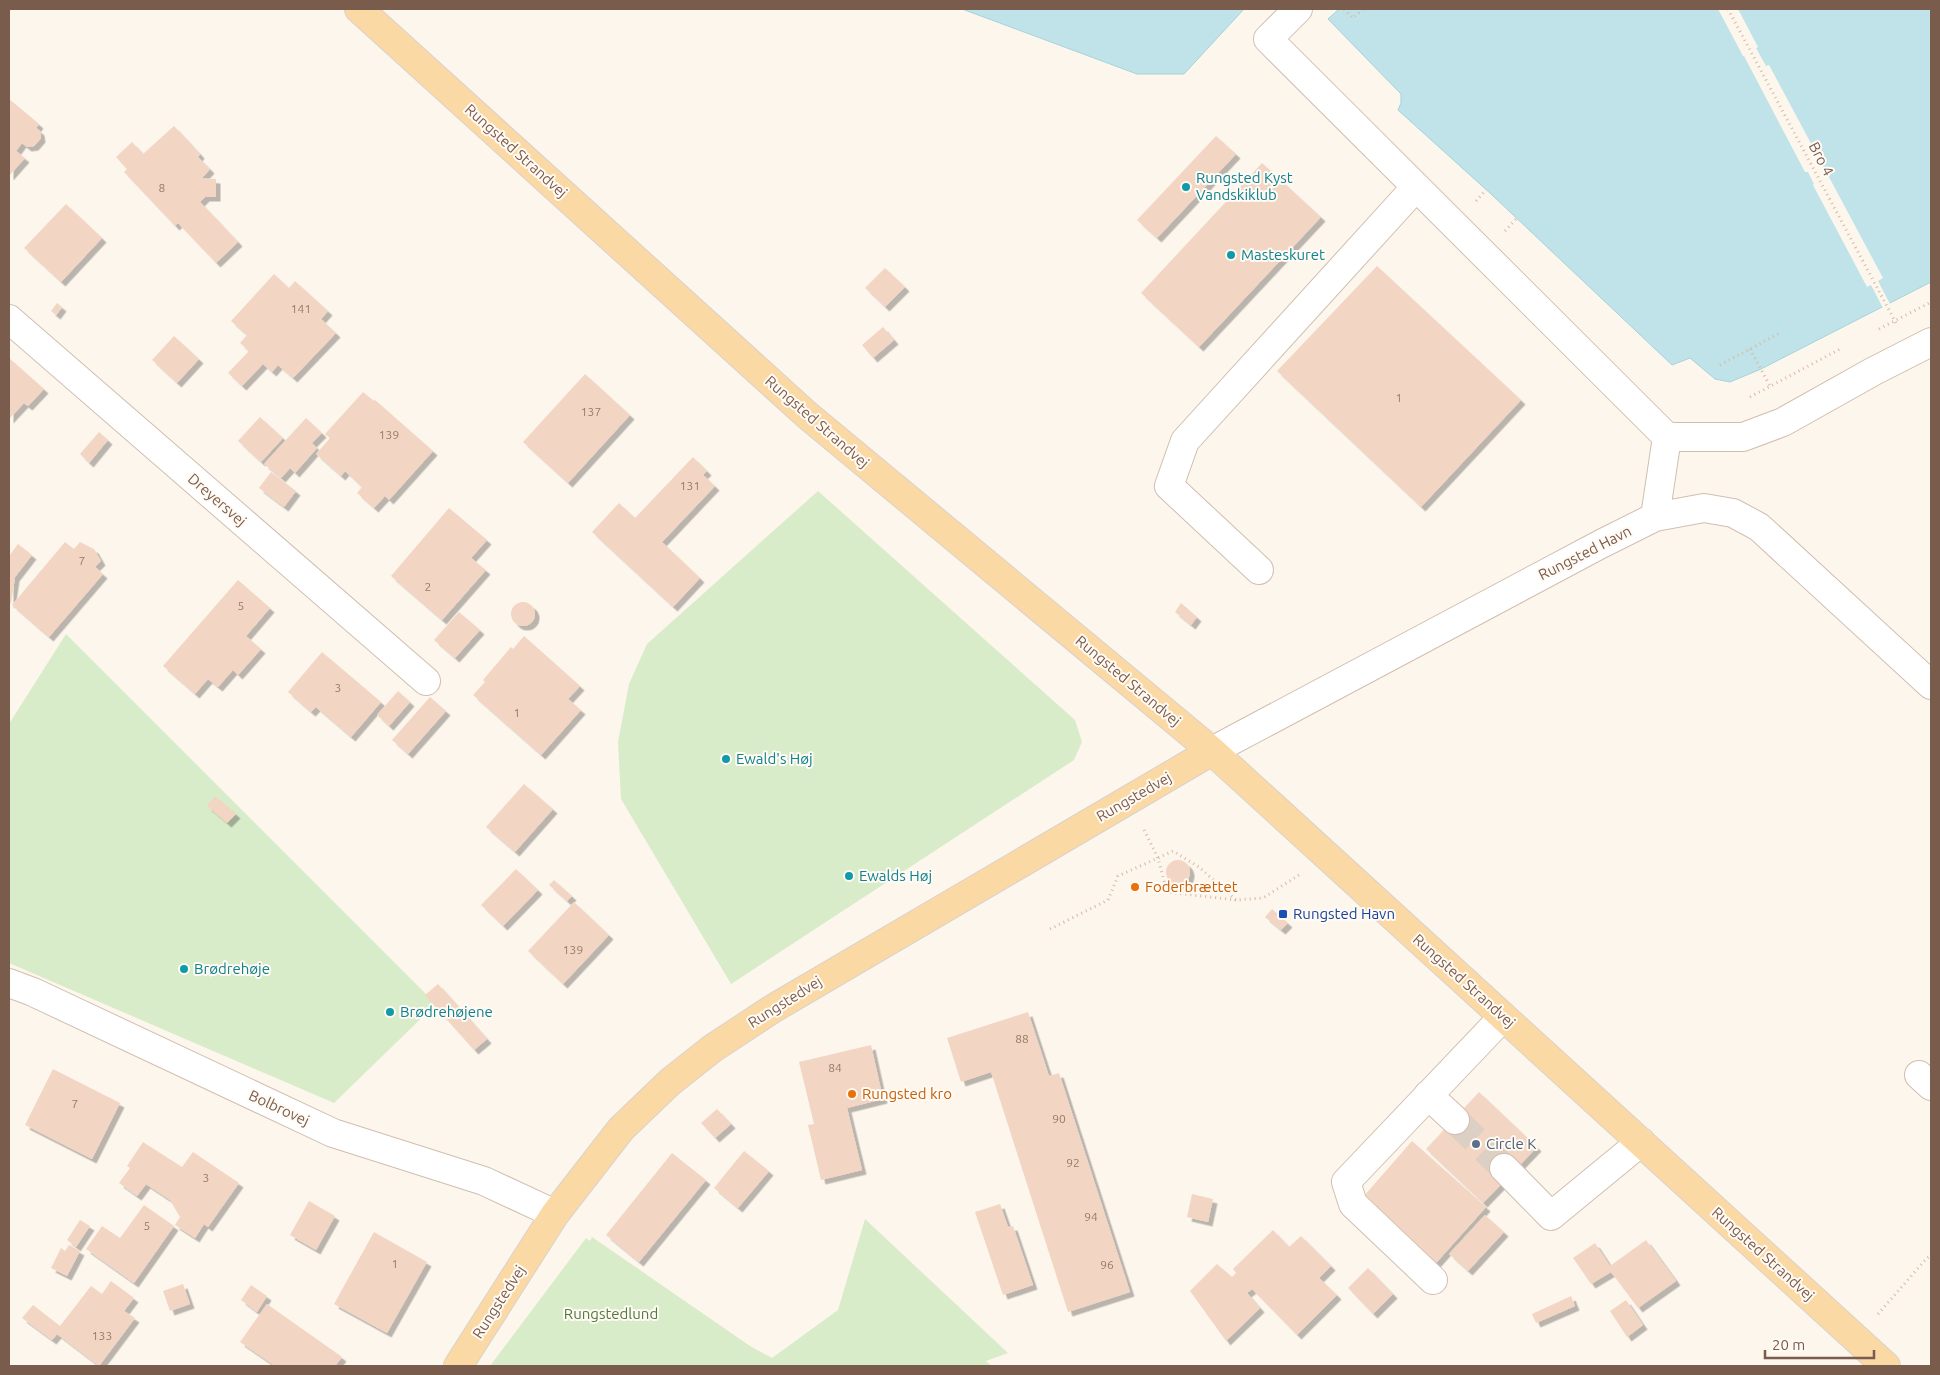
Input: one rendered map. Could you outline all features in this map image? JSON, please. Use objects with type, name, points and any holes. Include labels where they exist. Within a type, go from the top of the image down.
[{"type":"main road","name":"Rungsted Strandvej","points":[[359,9],[808,415],[1212,751],[1641,1142],[1870,1357]]},
{"type":"main road","name":"Rungstedvej","points":[[458,1366],[555,1214],[621,1129],[670,1082],[712,1048],[822,979],[1212,751]]},
{"type":"street","points":[[1298,9],[1268,40],[1667,437],[1743,437],[1783,422],[1874,371],[1931,342]]},
{"type":"street","points":[[1259,570],[1169,486],[1185,441],[1416,187]]},
{"type":"street","name":"Dreyersvej","points":[[9,319],[426,681]]},
{"type":"street","points":[[1655,517],[1667,437]]},
{"type":"street","name":"Rungsted Havn","points":[[1212,751],[1592,548],[1655,517],[1704,508],[1733,513],[1759,527],[1931,685]]},
{"type":"street","name":"Bolbrovej","points":[[9,983],[33,992],[333,1133],[484,1181],[555,1214]]},
{"type":"street","points":[[1434,1280],[1353,1204],[1346,1182],[1504,1017]]},
{"type":"street","points":[[1428,1096],[1455,1120]]},
{"type":"street","points":[[1504,1168],[1551,1216],[1641,1142]]},
{"type":"path","points":[[1344,9],[1354,18],[1363,9]]},
{"type":"path","name":"Bro 4","points":[[1728,9],[1894,320]]},
{"type":"path","points":[[1878,329],[1931,302]]},
{"type":"path","points":[[1720,364],[1778,334]]},
{"type":"path","points":[[1746,399],[1845,347]]},
{"type":"path","points":[[1750,349],[1770,386]]},
{"type":"path","points":[[1129,800],[1158,858],[1167,892],[1236,900],[1263,898],[1328,857]]},
{"type":"path","points":[[1050,929],[1108,900],[1118,876],[1173,851],[1199,867],[1236,900]]},
{"type":"path","points":[[1870,1357],[1911,1276],[1931,1256]]},
{"type":"green space","points":[[818,491],[1075,720],[1082,742],[1074,760],[731,984],[621,799],[618,742],[629,684],[647,644]]},
{"type":"green space","points":[[66,634],[436,1004],[334,1103],[9,963],[9,724]]},
{"type":"green space","name":"Rungstedlund","points":[[865,1219],[1008,1353],[986,1361],[992,1366],[490,1366],[586,1238],[590,1241],[592,1237],[750,1346],[772,1358],[838,1310]]},
{"type":"water","points":[[962,9],[1244,9],[1184,74],[1137,74]]},
{"type":"water","points":[[1339,9],[1931,9],[1931,282],[1761,369],[1730,382],[1715,379],[1690,358],[1672,365],[1491,194],[1398,110],[1401,103],[1401,94],[1328,19]]},
{"type":"pier","points":[[1718,9],[1738,9],[1758,47],[1756,48],[1766,66],[1769,65],[1883,278],[1878,281],[1890,304],[1883,308],[1871,285],[1867,287],[1808,172],[1805,172]]},
{"type":"building","points":[[9,99],[39,124],[36,128],[40,131],[41,138],[34,146],[27,147],[22,143],[16,151],[25,158],[9,176]]},
{"type":"building","points":[[174,126],[200,154],[198,157],[210,169],[202,178],[216,179],[216,197],[205,197],[200,202],[238,242],[216,263],[178,223],[175,226],[124,172],[127,169],[116,157],[132,142],[143,154]]},
{"type":"building","name":"Rungsted Kyst Vandskiklub","points":[[1216,136],[1236,154],[1157,238],[1137,220]]},
{"type":"building","name":"Masteskuret","points":[[1262,163],[1321,217],[1199,347],[1141,293]]},
{"type":"building","points":[[66,204],[102,238],[61,282],[24,248]]},
{"type":"building","points":[[1377,266],[1521,400],[1421,507],[1277,371]]},
{"type":"building","points":[[885,268],[905,287],[885,307],[865,288]]},
{"type":"building","points":[[274,274],[289,288],[295,281],[328,311],[321,319],[336,333],[293,378],[278,365],[272,372],[263,364],[242,386],[228,373],[249,351],[240,343],[247,335],[231,321]]},
{"type":"building","points":[[57,303],[62,307],[56,315],[51,311]]},
{"type":"building","points":[[883,327],[894,340],[873,358],[862,345]]},
{"type":"building","points":[[174,336],[199,359],[177,383],[152,360]]},
{"type":"building","points":[[9,358],[44,389],[28,406],[24,403],[9,419]]},
{"type":"building","points":[[585,374],[630,415],[568,483],[523,442]]},
{"type":"building","points":[[363,392],[375,400],[433,451],[389,500],[385,496],[374,508],[357,493],[362,487],[345,471],[341,476],[316,454],[330,438],[325,434]]},
{"type":"building","points":[[260,417],[283,438],[261,462],[238,441]]},
{"type":"building","points":[[306,418],[322,433],[312,443],[317,448],[295,473],[290,468],[281,478],[264,464]]},
{"type":"building","points":[[99,432],[108,440],[89,463],[80,454]]},
{"type":"building","points":[[693,457],[707,471],[703,475],[715,486],[662,542],[700,578],[673,607],[592,532],[619,503],[635,518]]},
{"type":"building","points":[[271,472],[296,491],[284,507],[259,488]]},
{"type":"building","points":[[449,508],[487,540],[471,558],[486,570],[442,620],[391,576]]},
{"type":"building","points":[[65,542],[74,549],[80,542],[94,549],[101,561],[95,567],[103,574],[49,637],[12,605]]},
{"type":"building","points":[[18,544],[32,555],[15,577],[11,604],[9,603],[9,556]]},
{"type":"building","points":[[238,580],[270,608],[246,636],[261,649],[238,675],[233,670],[218,687],[208,679],[195,694],[163,666]]},
{"type":"building","points":[[523,602],[531,606],[535,614],[531,622],[523,626],[515,622],[511,614],[515,606]]},
{"type":"building","points":[[1181,603],[1197,617],[1191,625],[1175,612]]},
{"type":"building","points":[[459,612],[480,630],[455,658],[434,640]]},
{"type":"building","points":[[524,636],[580,686],[568,699],[581,710],[541,755],[473,695],[511,647],[513,649]]},
{"type":"building","points":[[322,652],[381,702],[351,737],[316,707],[311,712],[288,692]]},
{"type":"building","points":[[398,691],[410,702],[389,726],[377,715]]},
{"type":"building","points":[[430,697],[446,711],[408,754],[392,740]]},
{"type":"building","points":[[524,784],[553,809],[515,852],[486,827]]},
{"type":"building","points":[[215,796],[236,814],[227,823],[207,806]]},
{"type":"building","points":[[1178,860],[1186,864],[1190,872],[1186,880],[1178,884],[1170,880],[1166,872],[1170,864]]},
{"type":"building","points":[[516,869],[538,890],[503,926],[481,905]]},
{"type":"building","points":[[554,880],[572,896],[567,901],[549,885]]},
{"type":"building","points":[[574,902],[609,935],[563,984],[528,951]]},
{"type":"building","points":[[1272,909],[1288,923],[1281,930],[1265,917]]},
{"type":"building","points":[[438,984],[487,1039],[474,1050],[425,995]]},
{"type":"building","points":[[1028,1012],[1049,1076],[1059,1073],[1130,1292],[1068,1312],[991,1072],[961,1082],[947,1038]]},
{"type":"building","points":[[871,1045],[883,1099],[847,1108],[862,1170],[821,1180],[808,1125],[814,1124],[799,1062]]},
{"type":"building","points":[[53,1069],[120,1103],[92,1159],[25,1125]]},
{"type":"building","points":[[1479,1092],[1537,1147],[1483,1203],[1426,1149]]},
{"type":"building","points":[[717,1109],[731,1124],[715,1138],[701,1123]]},
{"type":"building","points":[[1412,1141],[1486,1207],[1436,1263],[1363,1197]]},
{"type":"building","points":[[143,1142],[182,1167],[193,1152],[239,1183],[208,1227],[204,1224],[195,1238],[175,1225],[180,1217],[170,1200],[146,1184],[137,1196],[119,1183],[130,1168],[127,1166]]},
{"type":"building","points":[[744,1151],[769,1171],[738,1208],[714,1188]]},
{"type":"building","points":[[672,1153],[706,1180],[639,1262],[606,1235]]},
{"type":"building","points":[[1192,1194],[1213,1199],[1208,1222],[1187,1217]]},
{"type":"building","points":[[309,1201],[335,1216],[316,1250],[290,1235]]},
{"type":"building","points":[[1000,1204],[1008,1227],[1013,1226],[1033,1285],[1003,1295],[975,1212]]},
{"type":"building","points":[[144,1205],[174,1226],[134,1283],[86,1249],[102,1226],[120,1238]]},
{"type":"building","points":[[1485,1215],[1504,1232],[1468,1271],[1449,1254]]},
{"type":"building","points":[[80,1220],[90,1226],[76,1247],[67,1240]]},
{"type":"building","points":[[1273,1230],[1289,1247],[1301,1236],[1331,1266],[1319,1278],[1337,1295],[1297,1335],[1252,1289],[1247,1293],[1260,1308],[1226,1341],[1190,1291],[1217,1264],[1232,1277],[1236,1273],[1233,1269]]},
{"type":"building","points":[[374,1232],[427,1262],[387,1333],[334,1304]]},
{"type":"building","points":[[1646,1240],[1676,1281],[1638,1308],[1611,1272],[1591,1284],[1573,1258],[1595,1243],[1610,1266]]},
{"type":"building","points":[[69,1245],[80,1251],[67,1276],[51,1268],[61,1248],[65,1251]]},
{"type":"building","points":[[1368,1268],[1393,1294],[1373,1314],[1348,1288]]},
{"type":"building","points":[[111,1281],[134,1298],[124,1311],[135,1318],[99,1366],[57,1334],[52,1340],[22,1318],[33,1305],[60,1326],[91,1286],[102,1294]]},
{"type":"building","points":[[183,1284],[190,1304],[170,1311],[163,1291]]},
{"type":"building","points":[[251,1285],[267,1296],[257,1312],[241,1300]]},
{"type":"building","points":[[1571,1296],[1575,1306],[1536,1323],[1532,1314]]},
{"type":"building","points":[[1626,1300],[1643,1325],[1627,1337],[1610,1311]]},
{"type":"building","points":[[267,1304],[342,1357],[335,1366],[275,1366],[240,1342]]},
{"type":"tunnel","points":[[1455,1120],[1504,1168]]},
{"type":"place","name":"Rungsted Kyst Vandskiklub","points":[[1186,187]]},
{"type":"place","name":"Masteskuret","points":[[1231,255]]},
{"type":"place","name":"Ewald's Høj","points":[[726,759]]},
{"type":"place","name":"Ewalds Høj","points":[[849,876]]},
{"type":"place","name":"Foderbrættet","points":[[1135,887]]},
{"type":"place","name":"Rungsted Havn","points":[[1283,914]]},
{"type":"place","name":"Brødrehøje","points":[[184,969]]},
{"type":"place","name":"Brødrehøjene","points":[[390,1012]]},
{"type":"place","name":"Rungsted kro","points":[[852,1094]]},
{"type":"place","name":"Circle K","points":[[1476,1144]]}]
